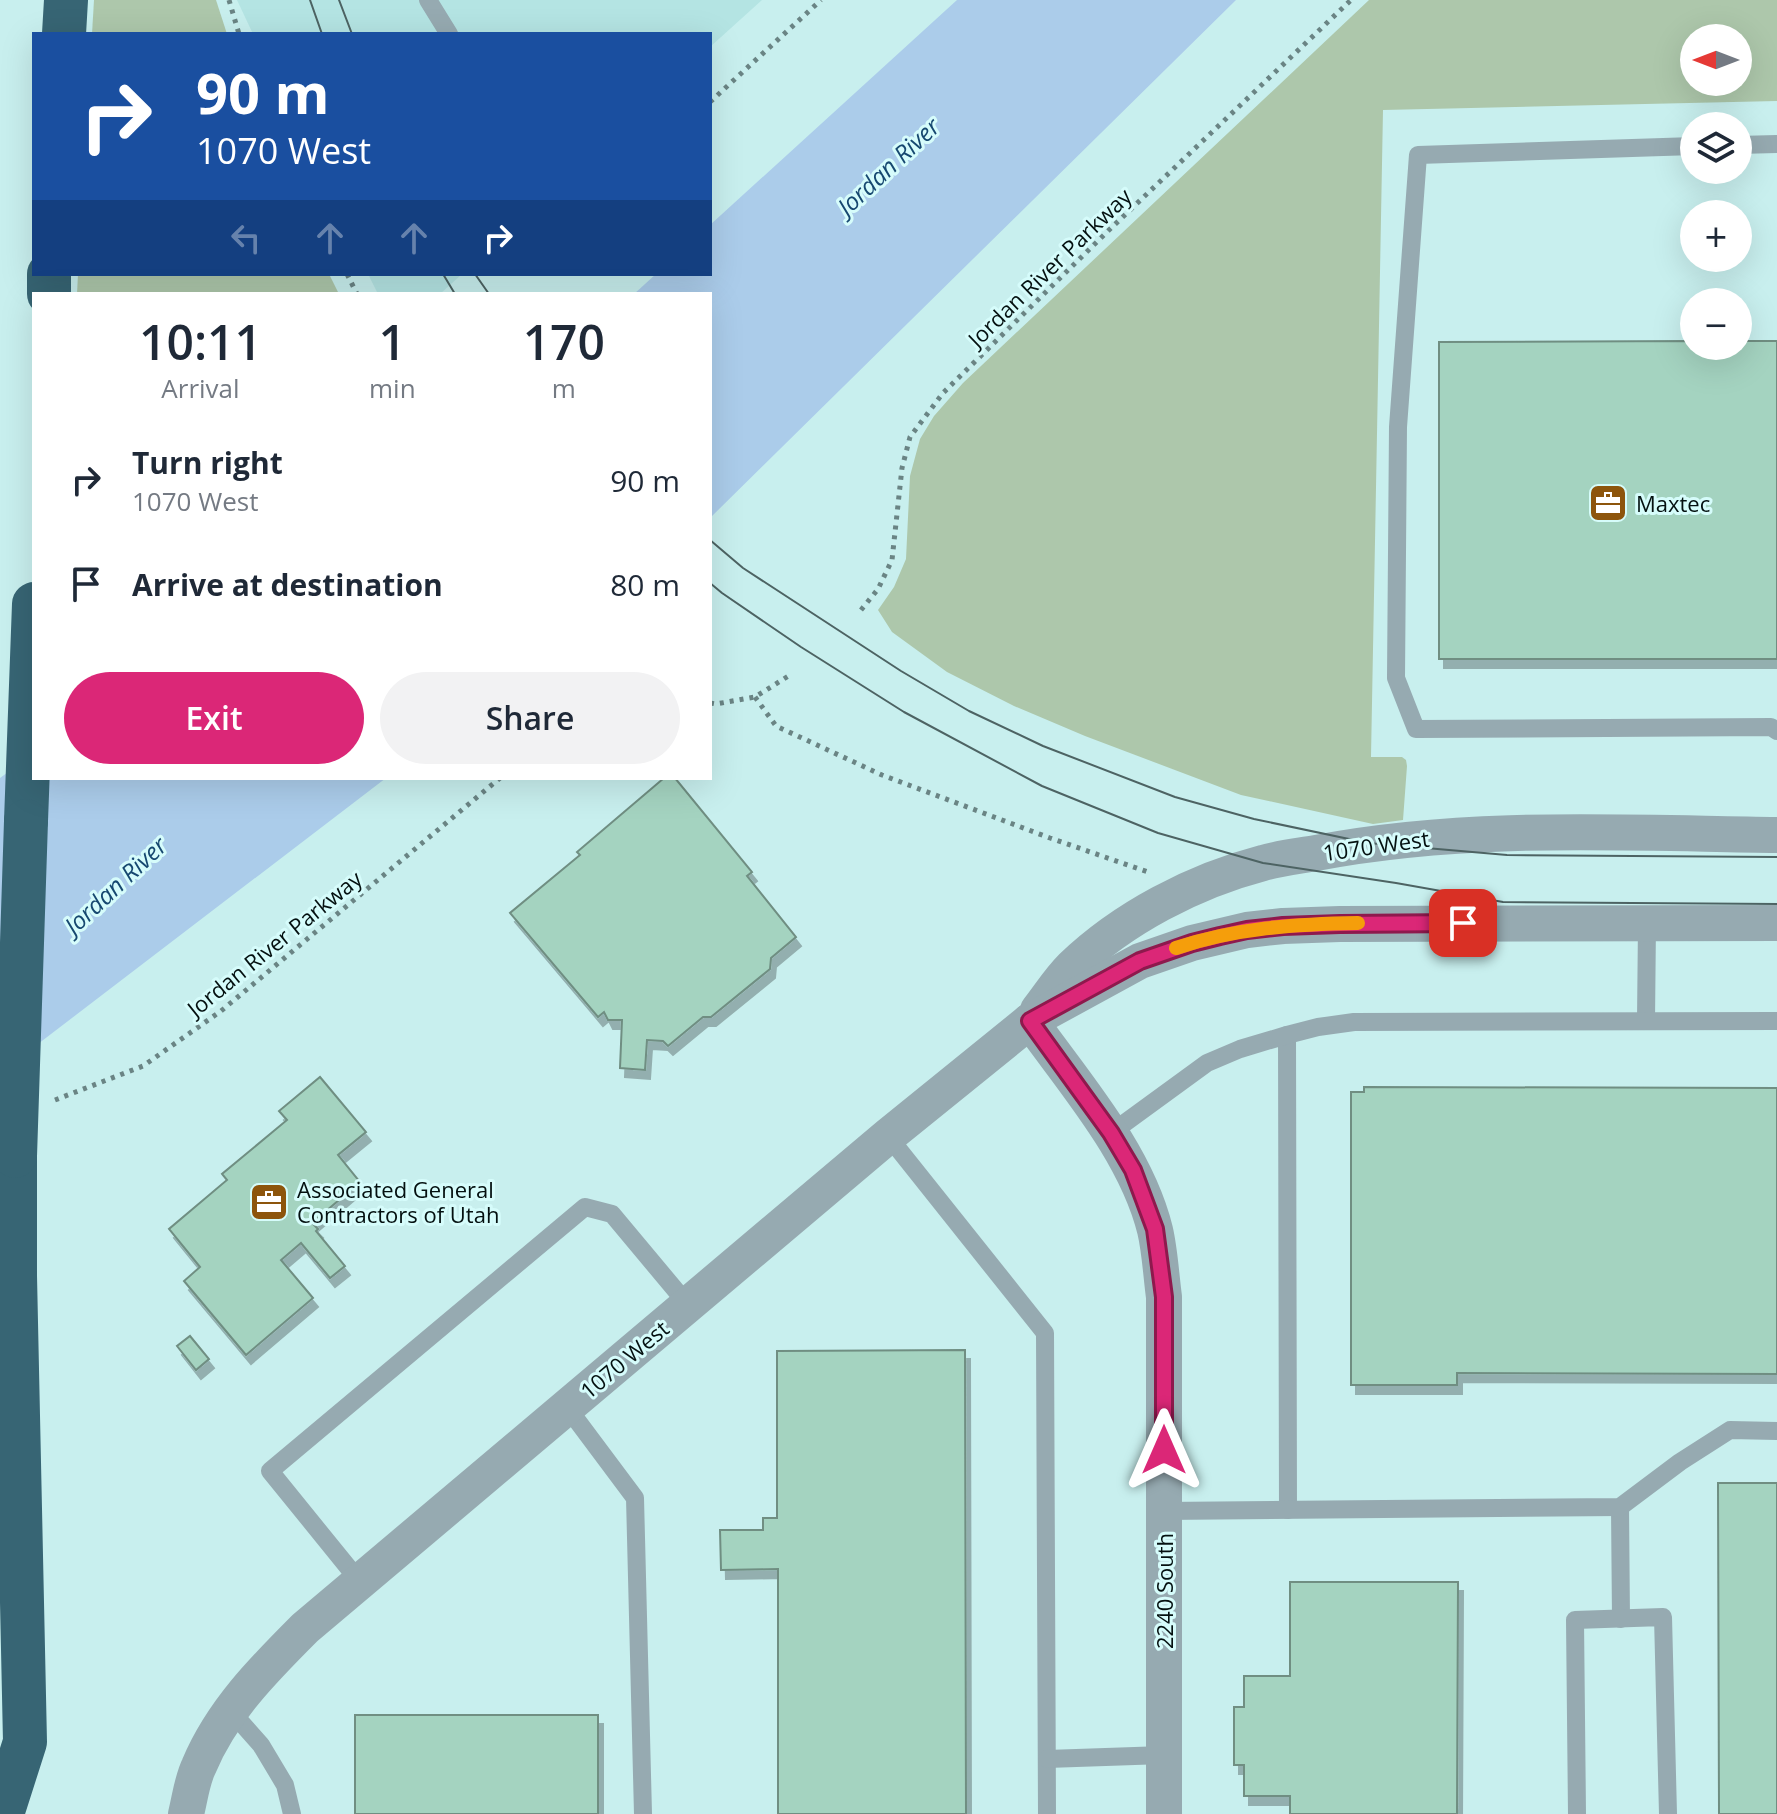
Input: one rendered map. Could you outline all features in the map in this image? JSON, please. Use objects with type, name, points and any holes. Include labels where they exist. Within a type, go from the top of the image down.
[{"type":"highway","points":[[64,32],[66,0]]},
{"type":"highway","points":[[2,1814],[25,1742],[15,1156],[32,645]]},
{"type":"street","name":"1070 West","points":[[1030,1021],[1071,968],[1118,931],[1179,895],[1263,863],[1368,843],[1461,834],[1524,831],[1777,835]]},
{"type":"street","name":"1070 West","points":[[186,1814],[198,1767],[230,1710],[305,1628],[888,1136],[1030,1021],[1140,961],[1192,943],[1247,930],[1340,924],[1777,923]]},
{"type":"street","name":"2240 South","points":[[1030,1021],[1111,1133],[1133,1170],[1155,1229],[1164,1297],[1164,1814]]},
{"type":"lane","points":[[428,0],[448,32]]},
{"type":"lane","points":[[1752,145],[1777,144]]},
{"type":"lane","points":[[1680,146],[1418,155],[1398,427],[1396,678],[1416,729],[1771,727],[1777,731]]},
{"type":"lane","points":[[1646,1021],[1647,923]]},
{"type":"lane","points":[[1111,1133],[1207,1063],[1240,1049],[1318,1027],[1354,1022],[1777,1021]]},
{"type":"lane","points":[[1287,1035],[1288,1510]]},
{"type":"lane","points":[[888,1136],[1045,1333],[1047,1814]]},
{"type":"lane","points":[[360,1582],[270,1471],[585,1207],[612,1214],[688,1305]]},
{"type":"lane","points":[[567,1407],[635,1498],[643,1814]]},
{"type":"lane","points":[[1163,1511],[1620,1507],[1680,1462],[1730,1430],[1777,1431]]},
{"type":"lane","points":[[1620,1507],[1621,1619]]},
{"type":"lane","points":[[1577,1814],[1575,1620],[1663,1617],[1668,1814]]},
{"type":"lane","points":[[230,1710],[261,1745],[285,1785],[292,1814]]},
{"type":"lane","points":[[1047,1759],[1164,1755]]},
{"type":"path","points":[[229,0],[238,32]]},
{"type":"path","points":[[712,100],[821,0]]},
{"type":"path","name":"Jordan River Parkway","points":[[861,610],[878,589],[892,560],[902,468],[910,437],[943,393],[1351,0]]},
{"type":"path","points":[[712,703],[755,697],[790,675]]},
{"type":"path","points":[[755,697],[776,726],[882,775],[1143,869],[1179,895]]},
{"type":"path","name":"Jordan River Parkway","points":[[50,1102],[143,1066],[221,1011],[498,780]]},
{"type":"shaded area","points":[[237,0],[762,0],[712,45],[712,32],[252,32]]},
{"type":"shaded area","points":[[369,276],[460,276],[442,292],[377,292]]},
{"type":"green space","points":[[94,0],[216,0],[226,32],[92,32]]},
{"type":"green space","points":[[1369,0],[1777,0],[1777,101],[1383,110],[1371,757],[1402,757],[1406,760],[1403,820],[1373,824],[1241,795],[1014,706],[947,672],[892,632],[878,610],[894,587],[906,559],[910,476],[920,439],[934,416],[963,383]]},
{"type":"green space","points":[[78,276],[330,276],[338,292],[77,292]]},
{"type":"water","name":"Jordan River","points":[[957,0],[1236,0],[712,516],[712,292],[636,292],[654,276],[712,276],[712,223]]},
{"type":"water","name":"Jordan River","points":[[32,754],[32,780],[383,780],[0,1073],[0,778]]},
{"type":"building","name":"Maxtec","points":[[1680,341],[1680,360],[1752,360],[1752,341],[1777,341],[1777,659],[1439,659],[1439,342]]},
{"type":"building","points":[[662,780],[677,780],[752,872],[747,876],[796,937],[771,958],[770,969],[711,1017],[703,1017],[668,1046],[663,1041],[647,1040],[645,1070],[620,1068],[622,1020],[608,1020],[604,1012],[598,1017],[510,913],[580,855],[577,852]]},
{"type":"building","name":"Associated General Contractors of Utah","points":[[320,1077],[366,1132],[338,1155],[360,1182],[312,1223],[345,1266],[330,1278],[301,1243],[281,1260],[313,1298],[246,1355],[184,1281],[200,1267],[169,1229],[227,1180],[222,1174],[287,1120],[279,1111]]},
{"type":"building","points":[[1364,1087],[1777,1088],[1777,1374],[1457,1373],[1457,1385],[1351,1385],[1351,1092],[1364,1092]]},
{"type":"building","points":[[190,1336],[209,1359],[196,1370],[177,1346]]},
{"type":"building","points":[[965,1350],[966,1814],[778,1814],[778,1569],[721,1570],[720,1530],[763,1530],[763,1518],[777,1518],[777,1351]]},
{"type":"building","points":[[1718,1483],[1777,1483],[1777,1814],[1719,1814]]},
{"type":"building","points":[[1290,1582],[1458,1582],[1457,1814],[1290,1814],[1290,1796],[1244,1796],[1244,1765],[1234,1765],[1234,1707],[1244,1707],[1244,1676],[1290,1676]]},
{"type":"building","points":[[355,1715],[598,1715],[598,1814],[355,1814]]},
{"type":"tram line","points":[[310,0],[321,32]]},
{"type":"tram line","points":[[339,0],[351,32]]},
{"type":"tram line","points":[[444,276],[454,292]]},
{"type":"tram line","points":[[476,276],[488,292]]},
{"type":"tram line","points":[[712,542],[743,568],[901,671],[969,711],[1043,746],[1175,797],[1254,819],[1368,843],[1507,855],[1777,857]]},
{"type":"tram line","points":[[712,585],[801,647],[904,712],[1042,786],[1158,833],[1263,863],[1503,902],[1777,904]]},
{"type":"slow traffic","points":[[1176,948],[1247,930],[1358,923]]},
{"type":"place","name":"Maxtec","points":[[1608,503]]},
{"type":"place","name":"Associated General Contractors of Utah","points":[[269,1202]]},
{"type":"route","points":[[1164,1450],[1164,1297],[1155,1229],[1133,1170],[1111,1133],[1030,1021],[1140,961],[1220,936],[1283,926],[1463,923]]}]
